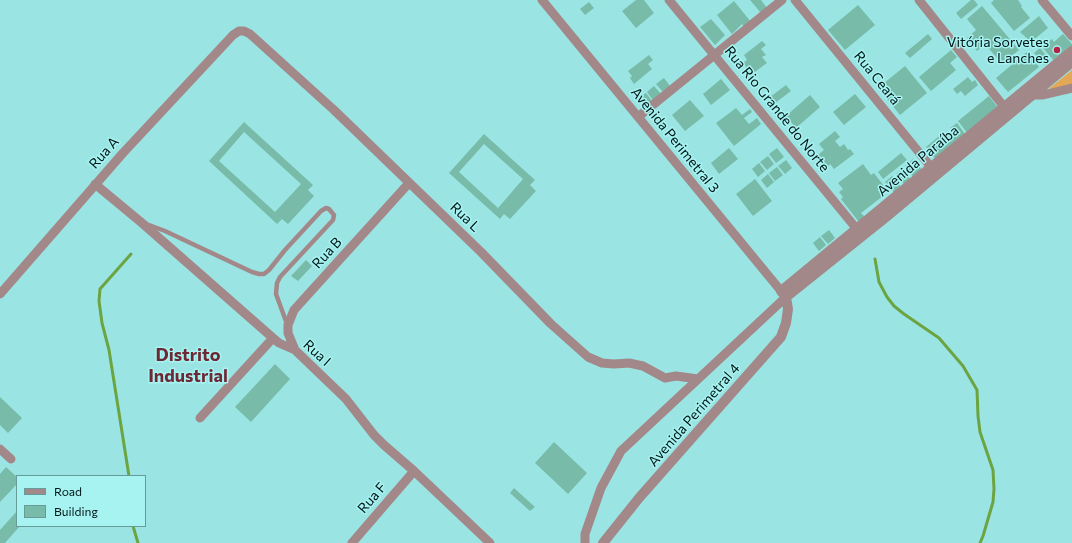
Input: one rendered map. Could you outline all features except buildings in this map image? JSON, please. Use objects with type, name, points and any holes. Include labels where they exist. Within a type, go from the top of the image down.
[{"type":"street","name":"Avenida Perimetral 3","points":[[542,0],[784,294]]},
{"type":"street","name":"Rua Rio Grande do Norte","points":[[670,0],[860,233]]},
{"type":"street","points":[[638,117],[715,56],[782,0]]},
{"type":"street","name":"Rua Ceará","points":[[795,0],[934,171]]},
{"type":"street","points":[[919,0],[1007,110]]},
{"type":"street","points":[[1042,0],[1072,36]]},
{"type":"street","name":"Rua L","points":[[233,34],[239,31],[244,31],[250,34],[305,84],[481,252],[551,324],[588,357],[614,364],[629,363],[643,366],[665,378],[676,376],[698,379]]},
{"type":"street","name":"Rua A","points":[[0,294],[95,184],[233,34]]},
{"type":"street","name":"Avenida Paraíba","points":[[784,294],[860,233],[1007,110],[1072,51]]},
{"type":"street","name":"Avenida Paraíba","points":[[1007,110],[1033,95],[1072,62]]},
{"type":"street","points":[[1033,95],[1043,95],[1072,88]]},
{"type":"street","name":"Rua B","points":[[288,325],[294,310],[409,183]]},
{"type":"street","name":"Rua I","points":[[95,184],[142,223],[279,344],[295,350],[346,399],[374,435],[490,543]]},
{"type":"street","points":[[585,543],[585,534],[601,488],[621,451],[698,379],[784,294]]},
{"type":"street","name":"Avenida Perimetral 4","points":[[603,543],[639,498],[781,337],[787,315],[784,294]]},
{"type":"street","points":[[288,325],[288,333],[295,350]]},
{"type":"street","points":[[200,418],[273,338]]},
{"type":"street","points":[[0,449],[11,459]]},
{"type":"street","name":"Rua F","points":[[352,543],[414,471]]},
{"type":"lane","points":[[142,223],[252,272],[264,274],[321,211],[326,208],[329,209],[334,215],[333,220],[280,277],[277,283],[276,294],[288,325]]},
{"type":"shaded area","points":[[1072,70],[1072,84],[1046,91]]},
{"type":"waterway","points":[[129,475],[109,350],[102,323],[99,301],[100,289],[131,254]]},
{"type":"waterway","points":[[875,259],[879,282],[894,306],[939,338],[963,366],[977,390],[980,432],[993,470],[994,489],[993,502],[980,543]]},
{"type":"waterway","points":[[133,527],[138,543]]},
{"type":"place","name":"Vitória Sorvetes e Lanches","points":[[1057,50]]},
{"type":"district","name":"Distrito Industrial","points":[[188,365]]}]
